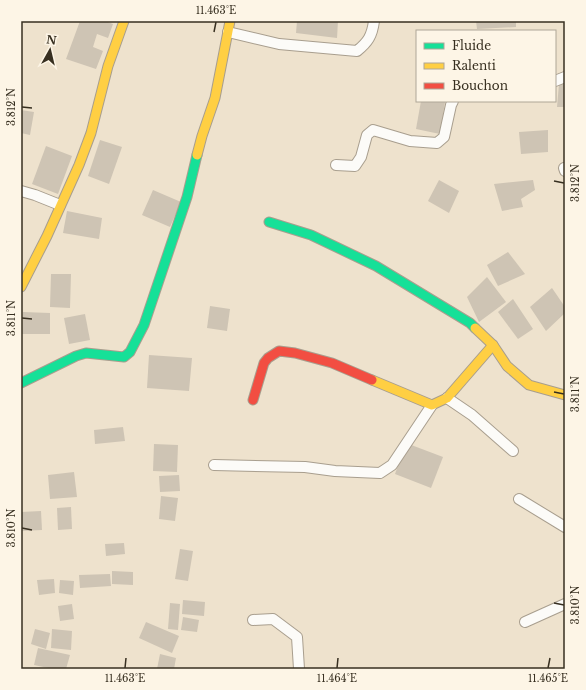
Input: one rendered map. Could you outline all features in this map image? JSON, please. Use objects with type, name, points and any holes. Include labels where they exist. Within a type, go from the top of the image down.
[{"type":"street","points":[[21,287],[47,236],[79,165],[88,139],[108,66],[124,21]]},
{"type":"street","points":[[21,383],[76,356],[86,354],[124,356],[130,352],[144,325],[187,196],[202,136],[214,98],[230,21]]},
{"type":"street","points":[[228,32],[278,44],[357,51],[366,43],[370,36],[374,21]]},
{"type":"street","points":[[336,165],[355,166],[361,157],[367,135],[373,130],[410,141],[437,143],[444,137],[452,102]]},
{"type":"street","points":[[21,191],[60,205]]},
{"type":"street","points":[[269,222],[311,235],[376,266],[470,323],[493,345],[507,366],[529,385],[565,395]]},
{"type":"street","points":[[214,465],[305,467],[335,471],[380,473],[392,465],[432,405],[447,398],[493,345]]},
{"type":"street","points":[[253,400],[264,363],[278,351],[295,353],[332,363],[432,405]]},
{"type":"street","points":[[447,398],[472,415],[513,451]]},
{"type":"street","points":[[519,499],[565,527]]},
{"type":"street","points":[[525,622],[565,604]]},
{"type":"street","points":[[253,620],[273,620],[297,638],[299,669]]},
{"type":"building","points":[[80,21],[105,21],[113,24],[108,38],[97,34],[93,47],[103,51],[96,69],[66,59]]},
{"type":"building","points":[[297,21],[338,21],[337,38],[296,33]]},
{"type":"building","points":[[476,21],[516,21],[516,27],[477,29]]},
{"type":"building","points":[[559,84],[565,84],[565,107],[557,107]]},
{"type":"building","points":[[421,102],[445,102],[440,134],[416,129]]},
{"type":"building","points":[[21,110],[34,112],[30,135],[21,133]]},
{"type":"building","points":[[548,130],[548,152],[521,154],[519,132]]},
{"type":"building","points":[[100,140],[122,147],[109,184],[88,176]]},
{"type":"building","points":[[46,146],[72,156],[58,194],[32,184]]},
{"type":"building","points":[[439,180],[459,191],[449,213],[428,201]]},
{"type":"building","points":[[533,180],[535,190],[521,199],[523,207],[502,211],[494,184]]},
{"type":"building","points":[[153,190],[181,202],[170,227],[142,215]]},
{"type":"building","points":[[67,211],[102,218],[99,239],[63,233]]},
{"type":"building","points":[[508,252],[525,274],[498,286],[487,265]]},
{"type":"building","points":[[51,274],[71,274],[70,308],[50,307]]},
{"type":"building","points":[[487,277],[506,302],[479,322],[467,297]]},
{"type":"building","points":[[552,288],[565,307],[565,313],[546,331],[530,307]]},
{"type":"building","points":[[513,299],[533,329],[518,339],[498,312]]},
{"type":"building","points":[[210,306],[230,309],[227,331],[207,328]]},
{"type":"building","points":[[23,312],[50,313],[50,334],[22,334]]},
{"type":"building","points":[[85,314],[90,340],[69,344],[64,318]]},
{"type":"building","points":[[149,355],[192,358],[189,391],[147,388]]},
{"type":"building","points":[[123,427],[125,441],[95,444],[94,430]]},
{"type":"building","points":[[406,443],[443,457],[431,488],[395,474]]},
{"type":"building","points":[[154,444],[178,445],[177,472],[153,471]]},
{"type":"building","points":[[74,472],[77,497],[50,499],[48,475]]},
{"type":"building","points":[[179,475],[180,491],[160,492],[159,476]]},
{"type":"building","points":[[161,496],[178,498],[175,521],[159,519]]},
{"type":"building","points":[[71,507],[72,529],[58,530],[57,508]]},
{"type":"building","points":[[41,511],[42,530],[21,531],[21,512]]},
{"type":"building","points":[[124,543],[125,554],[106,556],[105,544]]},
{"type":"building","points":[[180,549],[193,551],[188,581],[175,579]]},
{"type":"building","points":[[112,571],[133,572],[133,585],[112,584]]},
{"type":"building","points":[[110,574],[111,586],[80,588],[79,575]]},
{"type":"building","points":[[54,579],[55,593],[39,595],[37,580]]},
{"type":"building","points":[[60,580],[74,581],[73,595],[59,593]]},
{"type":"building","points":[[183,600],[205,602],[204,616],[182,614]]},
{"type":"building","points":[[170,603],[180,604],[178,630],[168,629]]},
{"type":"building","points":[[72,604],[74,619],[60,621],[58,606]]},
{"type":"building","points":[[183,617],[199,620],[197,632],[181,630]]},
{"type":"building","points":[[146,622],[179,636],[172,653],[139,638]]},
{"type":"building","points":[[35,629],[50,633],[46,649],[31,644]]},
{"type":"building","points":[[52,629],[72,631],[71,650],[51,648]]},
{"type":"building","points":[[38,648],[70,655],[66,669],[53,669],[34,665]]},
{"type":"building","points":[[160,654],[176,658],[174,669],[157,669]]},
{"type":"traffic: fast","points":[[21,383],[76,356],[86,353],[124,357],[130,352],[144,325],[187,197],[197,155]]},
{"type":"traffic: fast","points":[[269,222],[311,235],[376,266],[470,323],[475,328]]},
{"type":"traffic: slow","points":[[21,287],[47,236],[79,165],[91,133],[108,66],[124,21]]},
{"type":"traffic: slow","points":[[197,155],[215,98],[230,21]]},
{"type":"traffic: slow","points":[[475,328],[493,345],[507,366],[529,385],[565,395]]},
{"type":"traffic: slow","points":[[372,380],[432,405],[447,398],[493,345]]},
{"type":"traffic: jam","points":[[253,400],[264,363],[268,358],[279,351],[295,353],[332,363],[372,380]]}]
